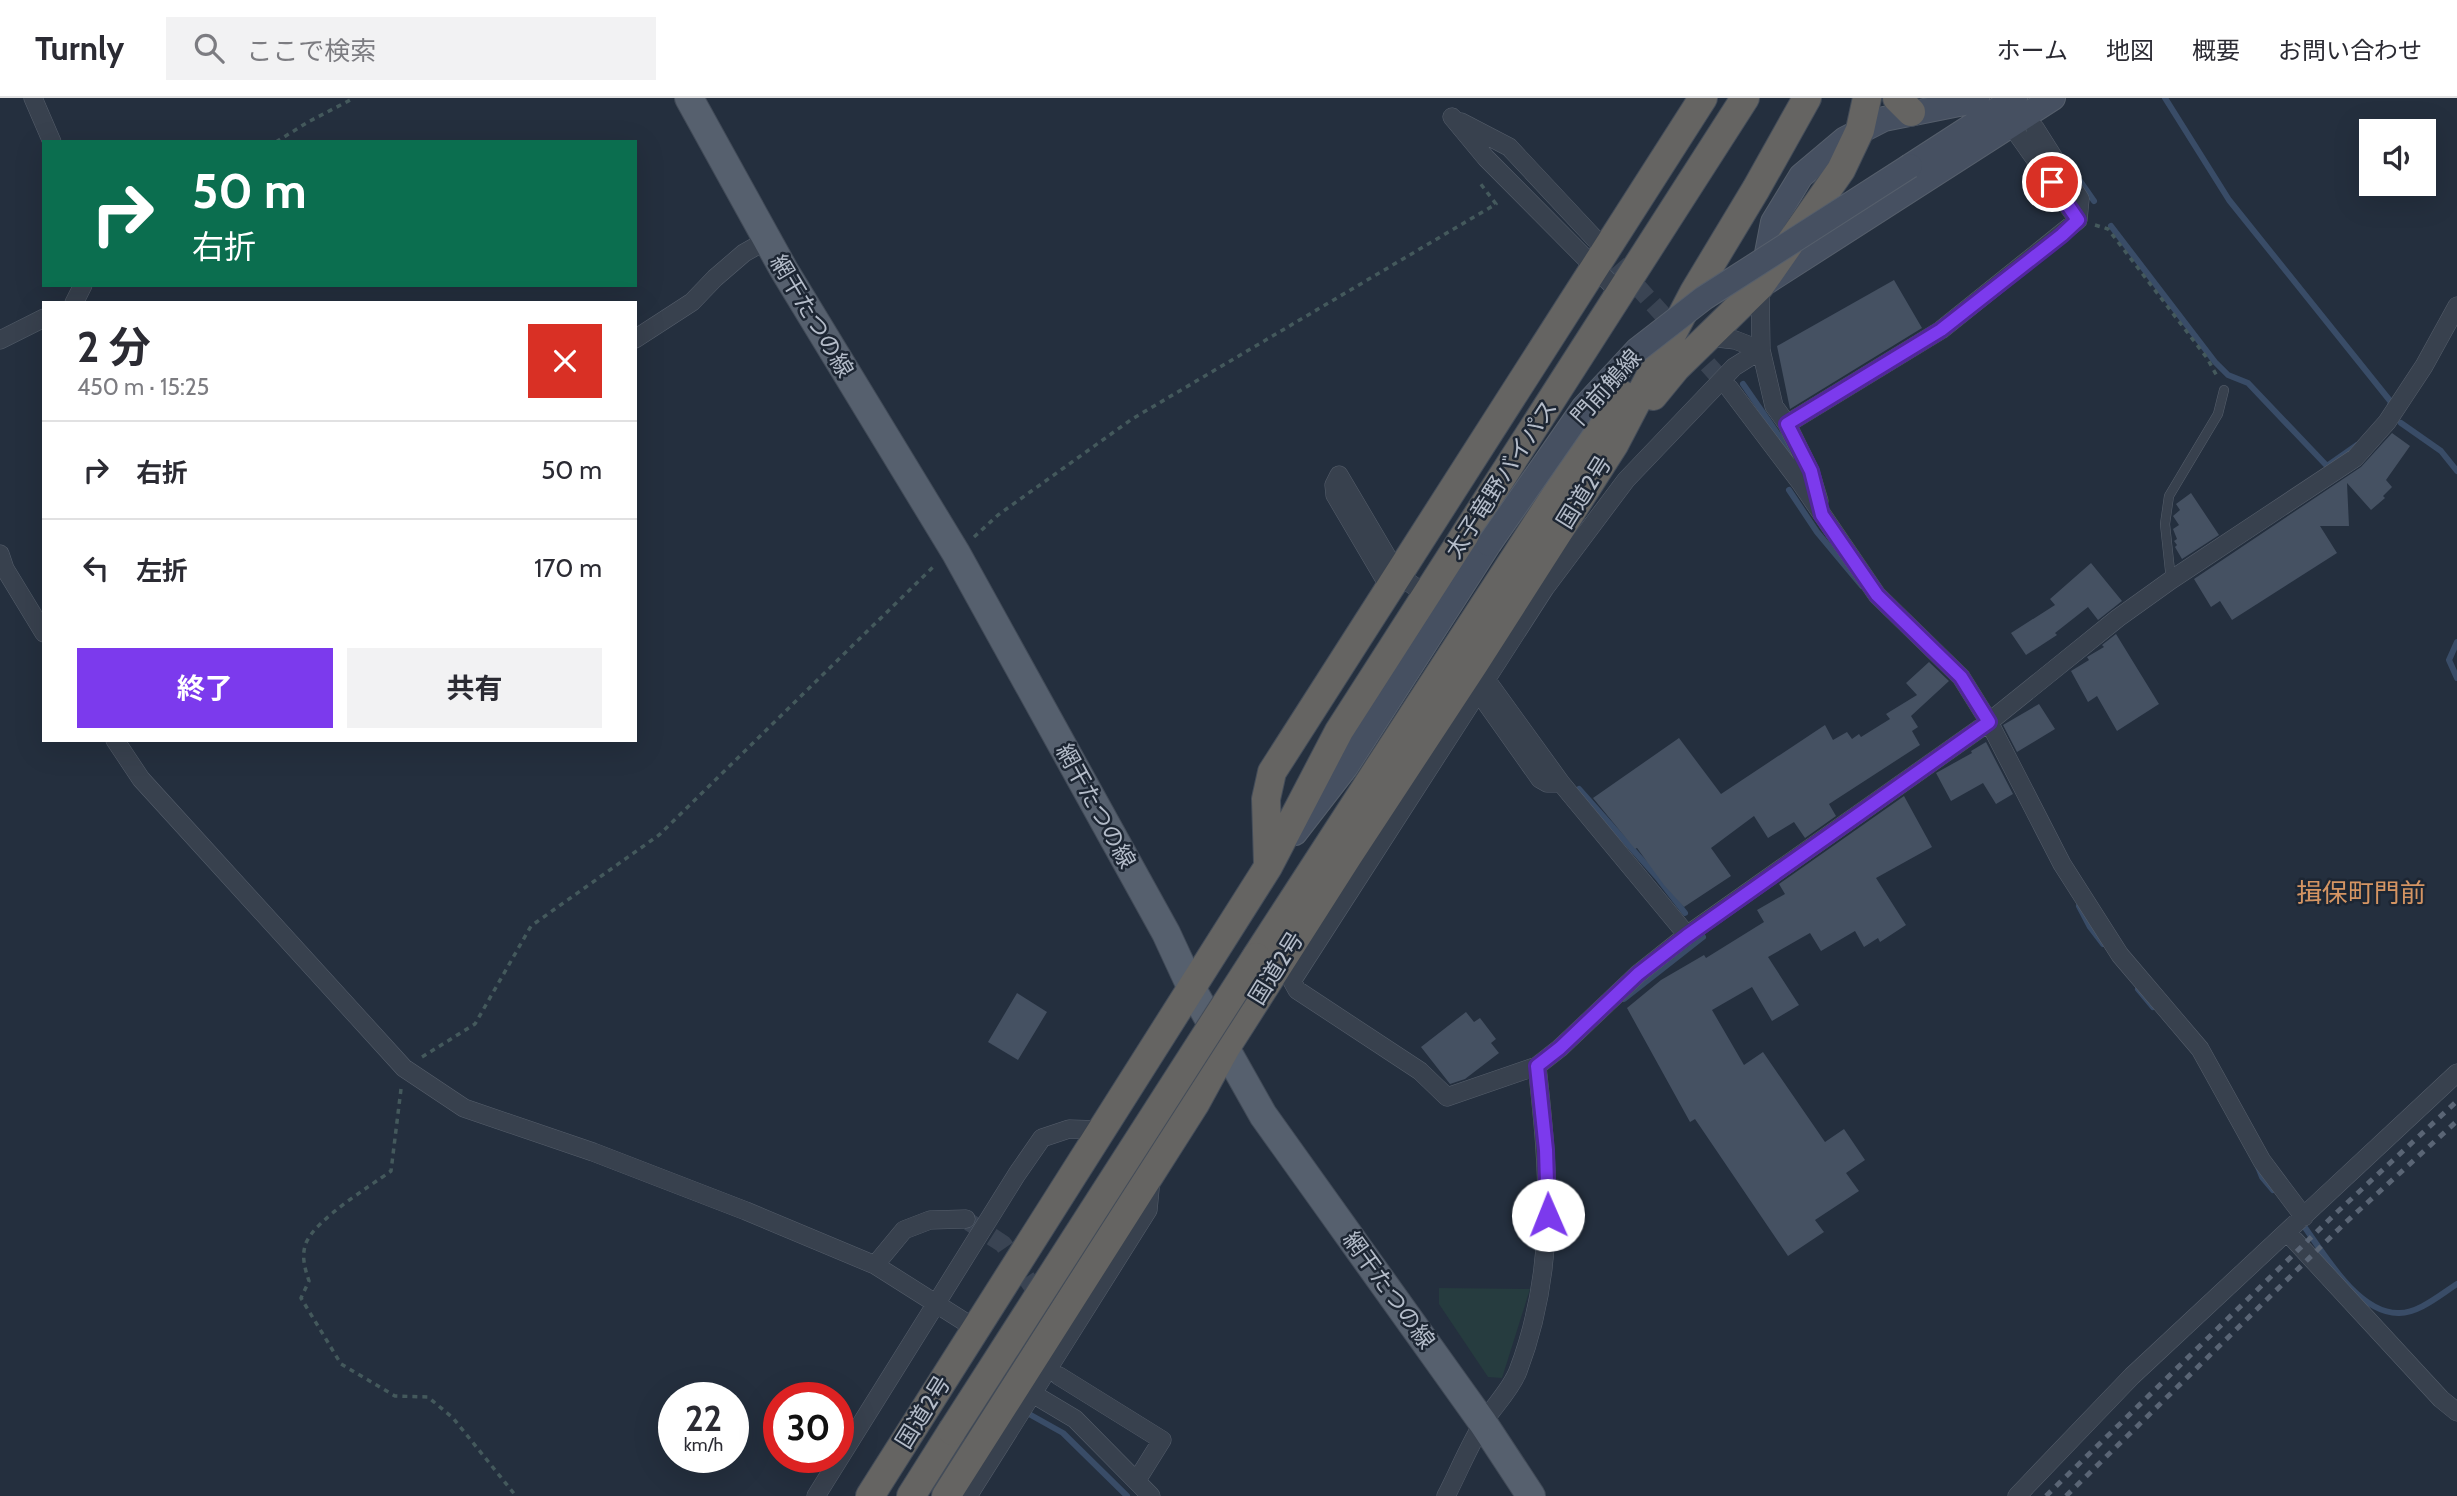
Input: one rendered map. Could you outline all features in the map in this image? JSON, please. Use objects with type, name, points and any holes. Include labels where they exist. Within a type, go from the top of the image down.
[{"type":"highway","points":[[1268,867],[1266,799],[1272,772],[1391,578],[1703,98]]},
{"type":"highway","points":[[1614,445],[1694,292],[1807,98]]},
{"type":"highway","points":[[1614,445],[1676,368],[1760,286],[1841,170],[1860,130],[1867,98]]},
{"type":"highway","name":"太子竜野バイパス","points":[[1268,867],[1339,731],[1744,99]]},
{"type":"highway","points":[[911,1496],[1573,468],[1694,292]]},
{"type":"highway","name":"国道2号","points":[[946,1496],[1025,1389],[1225,1049],[1360,855],[1535,586],[1614,445]]},
{"type":"highway","name":"国道2号","points":[[870,1496],[1268,867]]},
{"type":"main road","name":"網干たつの線","points":[[689,98],[767,240],[956,553],[1166,933],[1192,989],[1263,1115],[1483,1423],[1531,1496]]},
{"type":"main road","name":"門前鵤線","points":[[1268,867],[1346,767],[1489,544],[1584,407],[1637,350],[1703,298],[2015,98]]},
{"type":"main road","points":[[1760,286],[2023,126],[2053,98]]},
{"type":"main road","points":[[1860,130],[1884,119],[1904,105],[1974,99]]},
{"type":"street","points":[[33,98],[51,140]]},
{"type":"street","points":[[1595,239],[1509,147],[1452,117],[1486,158],[1621,294]]},
{"type":"street","points":[[1787,424],[1941,330],[2078,220],[2023,126]]},
{"type":"street","points":[[637,338],[692,303],[744,253],[767,240]]},
{"type":"street","points":[[1760,286],[1761,350],[1774,406],[1787,424],[1811,471],[1822,515]]},
{"type":"street","points":[[1360,855],[1292,981],[1297,989],[1420,1072],[1447,1097],[1537,1066],[1560,1048],[1638,974],[1687,936],[1989,722],[2118,618],[2171,580],[2354,458],[2387,422],[2424,366],[2457,306]]},
{"type":"street","points":[[0,340],[42,319]]},
{"type":"street","points":[[1709,337],[1735,340],[1761,350]]},
{"type":"street","points":[[1535,586],[1626,480],[1734,367],[1761,350]]},
{"type":"street","points":[[1729,388],[1877,595],[1961,677],[1989,722],[2062,864],[2120,956],[2200,1049],[2262,1161],[2304,1217]]},
{"type":"street","points":[[1391,578],[1339,475],[1334,485],[1335,495],[1391,578],[1427,594]]},
{"type":"street","points":[[0,554],[5,569],[42,630]]},
{"type":"street","points":[[1480,671],[1561,783],[1687,936]]},
{"type":"street","points":[[1484,699],[1540,779],[1546,783],[1561,783]]},
{"type":"street","points":[[116,742],[141,779],[404,1068],[464,1108],[593,1152],[746,1211],[875,1265],[976,1329]]},
{"type":"street","points":[[1446,1496],[1483,1423],[1517,1374],[1543,1282],[1548,1215],[1546,1150],[1537,1066]]},
{"type":"street","points":[[2017,1496],[2132,1376],[2457,1073]]},
{"type":"street","points":[[816,1496],[1042,1138],[1069,1129],[1102,1130]]},
{"type":"street","points":[[875,1265],[904,1230],[930,1220],[966,1219]]},
{"type":"street","points":[[2287,1232],[2457,1412]]},
{"type":"street","points":[[1059,1376],[1162,1440],[1137,1480]]},
{"type":"street","points":[[968,1496],[1025,1389],[1075,1419],[1151,1496]]},
{"type":"lane","points":[[2171,580],[2165,524],[2169,496],[2218,414],[2224,390]]},
{"type":"path","points":[[279,140],[354,98]]},
{"type":"path","points":[[516,1496],[453,1418],[428,1397],[395,1396],[341,1364],[301,1298],[309,1281],[303,1262],[306,1243],[322,1222],[391,1171],[404,1068],[475,1024],[531,926],[659,835],[922,576],[956,553],[998,515],[1132,419],[1496,204],[1475,176],[1486,158]]},
{"type":"path","points":[[2078,220],[2108,229],[2207,358],[2224,390]]},
{"type":"green space","points":[[1439,1288],[1530,1289],[1502,1378],[1488,1377],[1439,1304]]},
{"type":"building","points":[[1894,280],[1922,328],[1790,409],[1777,346]]},
{"type":"building","points":[[2392,433],[2410,446],[2386,480],[2392,487],[2383,496],[2385,498],[2371,510],[2347,483],[2349,526],[2320,526],[2337,553],[2232,620],[2220,601],[2211,607],[2194,579],[2361,467]]},
{"type":"building","points":[[2191,493],[2219,535],[2182,559],[2175,547],[2177,545],[2174,541],[2177,539],[2173,529],[2179,525],[2173,516],[2180,510],[2176,504]]},
{"type":"building","points":[[2091,563],[2122,601],[2098,620],[2088,607],[2055,633],[2057,635],[2026,655],[2011,633],[2055,605],[2050,599]]},
{"type":"building","points":[[2116,634],[2159,704],[2117,731],[2097,696],[2088,702],[2071,671],[2089,660],[2087,657],[2104,647],[2102,645]]},
{"type":"building","points":[[1929,662],[1949,681],[1911,716],[1918,727],[1912,731],[1920,745],[1829,804],[1836,816],[1805,838],[1794,822],[1768,838],[1754,816],[1711,848],[1731,876],[1684,907],[1593,798],[1679,738],[1721,794],[1825,725],[1833,740],[1847,732],[1852,739],[1859,734],[1861,737],[1890,719],[1886,714],[1917,695],[1906,683]]},
{"type":"building","points":[[2039,704],[2055,729],[2017,752],[2003,725]]},
{"type":"building","points":[[1986,742],[2013,794],[1996,804],[1983,783],[1951,801],[1936,773]]},
{"type":"building","points":[[1904,796],[1932,847],[1876,878],[1906,925],[1880,942],[1878,938],[1864,947],[1855,931],[1821,951],[1810,933],[1768,957],[1799,1005],[1772,1021],[1752,987],[1712,1010],[1744,1065],[1763,1052],[1825,1142],[1844,1129],[1865,1160],[1846,1173],[1859,1191],[1815,1220],[1824,1232],[1788,1256],[1695,1119],[1690,1122],[1627,1008],[1661,980],[1704,955],[1706,958],[1764,922],[1757,910],[1785,894],[1779,884]]},
{"type":"building","points":[[1017,993],[1047,1012],[1018,1060],[988,1042]]},
{"type":"building","points":[[1466,1012],[1474,1022],[1480,1018],[1496,1039],[1491,1043],[1499,1053],[1465,1079],[1450,1084],[1421,1047]]},
{"type":"waterway","points":[[2165,98],[2229,200],[2391,402],[2389,409]]},
{"type":"waterway","points":[[2064,158],[2094,201]]},
{"type":"waterway","points":[[2111,226],[2215,362],[2228,375],[2248,383],[2327,466],[2357,445]]},
{"type":"waterway","points":[[1743,384],[1795,459]]},
{"type":"waterway","points":[[2401,423],[2441,451],[2457,471]]},
{"type":"waterway","points":[[1789,490],[1817,532],[1862,586]]},
{"type":"waterway","points":[[2457,642],[2449,660],[2457,678]]},
{"type":"waterway","points":[[1579,789],[1657,877],[1685,913]]},
{"type":"waterway","points":[[2079,906],[2103,944]]},
{"type":"waterway","points":[[1624,999],[1703,937],[1701,934]]},
{"type":"waterway","points":[[2138,989],[2153,1007]]},
{"type":"waterway","points":[[2258,1167],[2262,1177],[2273,1190]]},
{"type":"waterway","points":[[2301,1222],[2342,1279],[2369,1303],[2383,1310],[2398,1313],[2413,1310],[2429,1303],[2457,1284]]},
{"type":"waterway","points":[[1029,1414],[1063,1433],[1127,1496]]},
{"type":"tunnel","points":[[1599,244],[1729,388]]},
{"type":"tunnel","points":[[969,1222],[1003,1244],[1034,1289],[1050,1338]]},
{"type":"railway","points":[[2046,1496],[2335,1214],[2457,1101]]},
{"type":"railway","points":[[2066,1496],[2345,1223],[2457,1121]]},
{"type":"district","name":"揖保町門前","points":[[2361,893]]},
{"type":"route","points":[[1548,1215],[1546,1150],[1537,1066],[1560,1048],[1638,974],[1687,936],[1989,722],[1961,677],[1877,595],[1822,515],[1811,471],[1787,424],[1941,330],[2062,235],[2078,220],[2052,182]]}]
